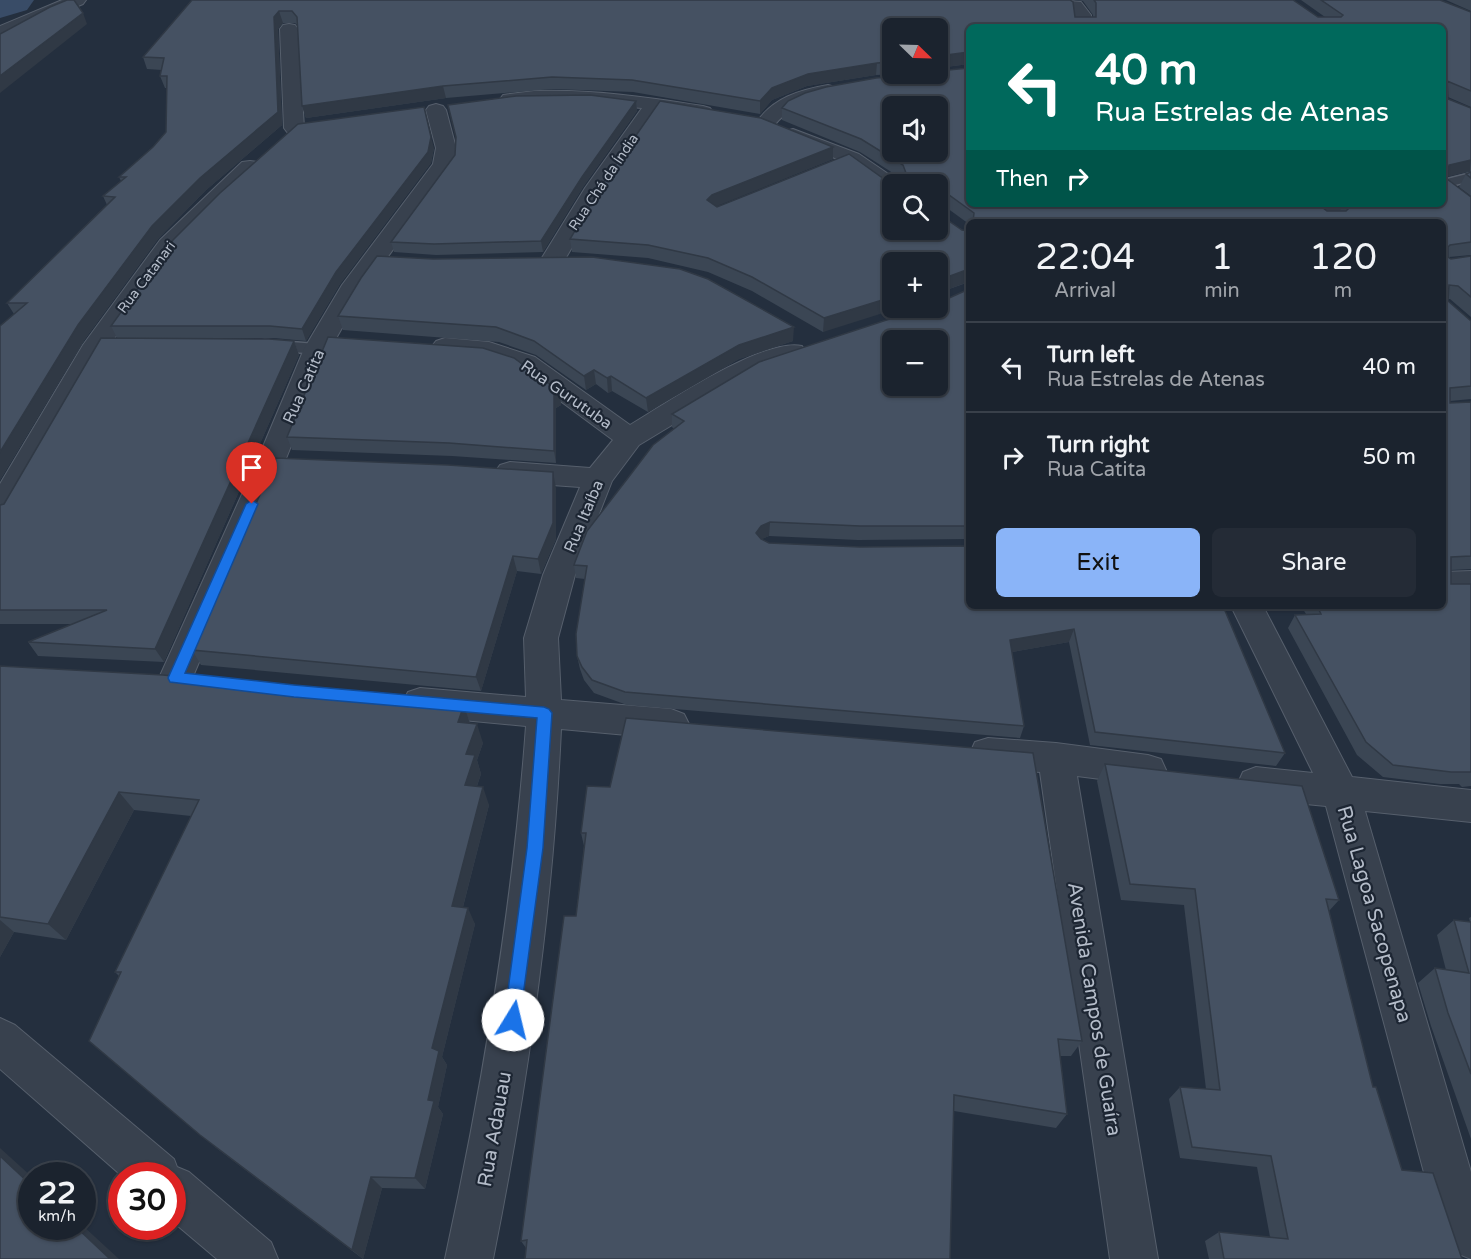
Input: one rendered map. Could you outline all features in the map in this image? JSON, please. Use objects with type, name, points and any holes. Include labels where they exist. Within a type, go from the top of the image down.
[{"type":"street","points":[[0,33],[77,0]]},
{"type":"street","points":[[1067,0],[1079,8],[1084,16],[1083,24]]},
{"type":"street","name":"Rua Catanari","points":[[0,509],[108,345],[168,245],[215,198],[289,137],[289,29]]},
{"type":"street","points":[[766,123],[779,107],[792,101],[821,92],[849,87]]},
{"type":"street","points":[[490,102],[556,96],[591,97],[654,104],[721,116]]},
{"type":"street","name":"Rua Chá da Índia","points":[[552,262],[596,189],[640,128],[654,104]]},
{"type":"street","name":"Rua Catita","points":[[176,678],[271,461],[330,343],[351,290],[444,164],[446,148],[436,110]]},
{"type":"street","points":[[743,119],[766,123],[852,158],[882,178]]},
{"type":"street","points":[[373,260],[404,262]]},
{"type":"street","name":"Rua Itaíba","points":[[544,713],[541,638],[558,575],[598,478],[629,438],[689,405],[749,367],[807,336]]},
{"type":"street","name":"Rua Gurutuba","points":[[416,344],[489,350],[526,363],[629,438]]},
{"type":"street","points":[[271,461],[303,462]]},
{"type":"street","points":[[487,470],[598,478]]},
{"type":"street","points":[[1446,584],[1471,583]]},
{"type":"street","name":"Rua Lagoa Sacopenapa","points":[[1249,609],[1341,792],[1454,1195],[1471,1235]]},
{"type":"street","points":[[141,677],[211,682]]},
{"type":"street","points":[[386,699],[700,727]]},
{"type":"street","name":"Rua Adauau","points":[[470,1259],[496,1129],[523,954],[538,816],[544,713]]},
{"type":"street","points":[[962,751],[1056,758],[1178,774]]},
{"type":"street","name":"Avenida Campos de Guaíra","points":[[1056,758],[1134,1259]]},
{"type":"street","points":[[1224,779],[1471,806]]},
{"type":"street","points":[[0,1040],[142,1162]]},
{"type":"street","points":[[186,1201],[254,1259]]},
{"type":"lane","points":[[832,166],[852,158]]},
{"type":"lane","points":[[1446,184],[1471,177]]},
{"type":"lane","points":[[1446,187],[1460,198]]},
{"type":"lane","points":[[1306,207],[1325,218],[1354,207]]},
{"type":"lane","points":[[250,345],[330,343]]},
{"type":"building","points":[[67,0],[74,0],[83,13],[0,76],[0,34]]},
{"type":"building","points":[[192,0],[1070,0],[1073,2],[1075,17],[1096,17],[1094,0],[1293,0],[1318,17],[1341,17],[1343,15],[1321,0],[1440,0],[1471,12],[1471,91],[1447,81],[1448,99],[1471,108],[1471,160],[1449,165],[1447,179],[1471,197],[1471,242],[1450,245],[1448,257],[1451,259],[1471,256],[1471,297],[1458,286],[1449,285],[1448,301],[1471,321],[1471,386],[1450,388],[1450,403],[1471,402],[1471,556],[1451,557],[1451,584],[1471,584],[1471,772],[1393,765],[1366,742],[1295,615],[1321,614],[1318,609],[1446,609],[1446,219],[973,219],[974,213],[948,195],[948,174],[896,174],[906,173],[903,165],[898,162],[948,162],[948,96],[882,96],[882,152],[861,139],[782,108],[788,101],[805,93],[876,78],[882,77],[882,84],[948,84],[948,70],[966,68],[966,207],[1322,207],[1327,211],[1346,211],[1348,209],[1346,207],[1446,207],[1446,24],[966,24],[966,52],[948,55],[948,18],[882,18],[882,63],[808,74],[772,88],[760,101],[632,80],[552,77],[443,86],[302,106],[297,17],[292,11],[279,11],[274,17],[278,112],[200,178],[152,226],[78,325],[0,452],[0,326],[27,303],[7,303],[115,197],[103,196],[126,177],[119,177],[153,147],[166,132],[167,76],[160,76],[164,58],[143,57]]},
{"type":"building","points":[[590,95],[636,101],[582,177],[541,241],[434,244],[391,242],[455,155],[456,137],[448,105],[516,96]]},
{"type":"building","points":[[660,101],[761,118],[833,147],[712,195],[707,200],[717,207],[849,154],[882,178],[882,240],[948,240],[948,220],[966,231],[966,270],[948,277],[948,252],[882,252],[882,300],[824,318],[752,277],[708,258],[648,245],[570,239],[607,177]]},
{"type":"building","points":[[424,107],[431,137],[428,152],[336,272],[302,329],[270,326],[111,326],[173,240],[220,193],[298,124]]},
{"type":"building","points":[[377,256],[433,259],[592,257],[680,269],[708,279],[794,327],[739,345],[646,398],[611,376],[607,378],[594,370],[584,376],[534,341],[496,327],[338,316]]},
{"type":"building","points":[[966,290],[966,526],[860,526],[770,522],[761,526],[756,533],[769,543],[860,547],[966,546],[966,609],[1224,609],[1285,753],[1095,732],[1074,629],[1010,640],[1024,726],[625,692],[592,680],[577,656],[576,634],[587,566],[574,565],[587,531],[653,445],[684,421],[672,414],[759,362],[893,318],[948,318],[948,298]]},
{"type":"building","points":[[328,337],[483,348],[514,358],[560,392],[554,395],[554,451],[449,443],[287,437]]},
{"type":"building","points":[[101,338],[294,341],[155,649],[28,642],[107,610],[0,610],[0,505],[4,504]]},
{"type":"building","points":[[276,458],[553,472],[553,523],[538,559],[513,556],[476,677],[192,650]]},
{"type":"building","points":[[0,666],[163,675],[464,705],[458,722],[477,724],[466,754],[475,755],[465,785],[483,787],[452,906],[468,908],[432,1048],[439,1051],[428,1100],[434,1101],[415,1178],[371,1177],[352,1250],[200,1135],[89,1041],[121,972],[115,972],[199,800],[119,792],[48,924],[0,917]]},
{"type":"building","points":[[626,718],[1033,753],[1082,1041],[1058,1039],[1067,1114],[954,1095],[950,1259],[525,1259],[527,1240],[521,1241],[564,916],[576,916],[586,833],[581,833],[587,786],[610,787]]},
{"type":"building","points":[[1105,764],[1302,786],[1339,900],[1326,899],[1373,1087],[1376,1087],[1402,1170],[1433,1173],[1462,1259],[1224,1259],[1219,1232],[1288,1239],[1271,1156],[1192,1147],[1180,1087],[1220,1090],[1195,889],[1130,884]]},
{"type":"building","points":[[1454,920],[1471,922],[1471,1074],[1448,1013],[1435,968],[1469,973]]},
{"type":"building","points":[[0,1156],[18,1173],[18,1240],[90,1240],[110,1259],[0,1259]]},
{"type":"waterway","points":[[0,4],[11,0]]},
{"type":"route","points":[[252,504],[176,678],[544,713],[535,848],[513,1020]]}]
